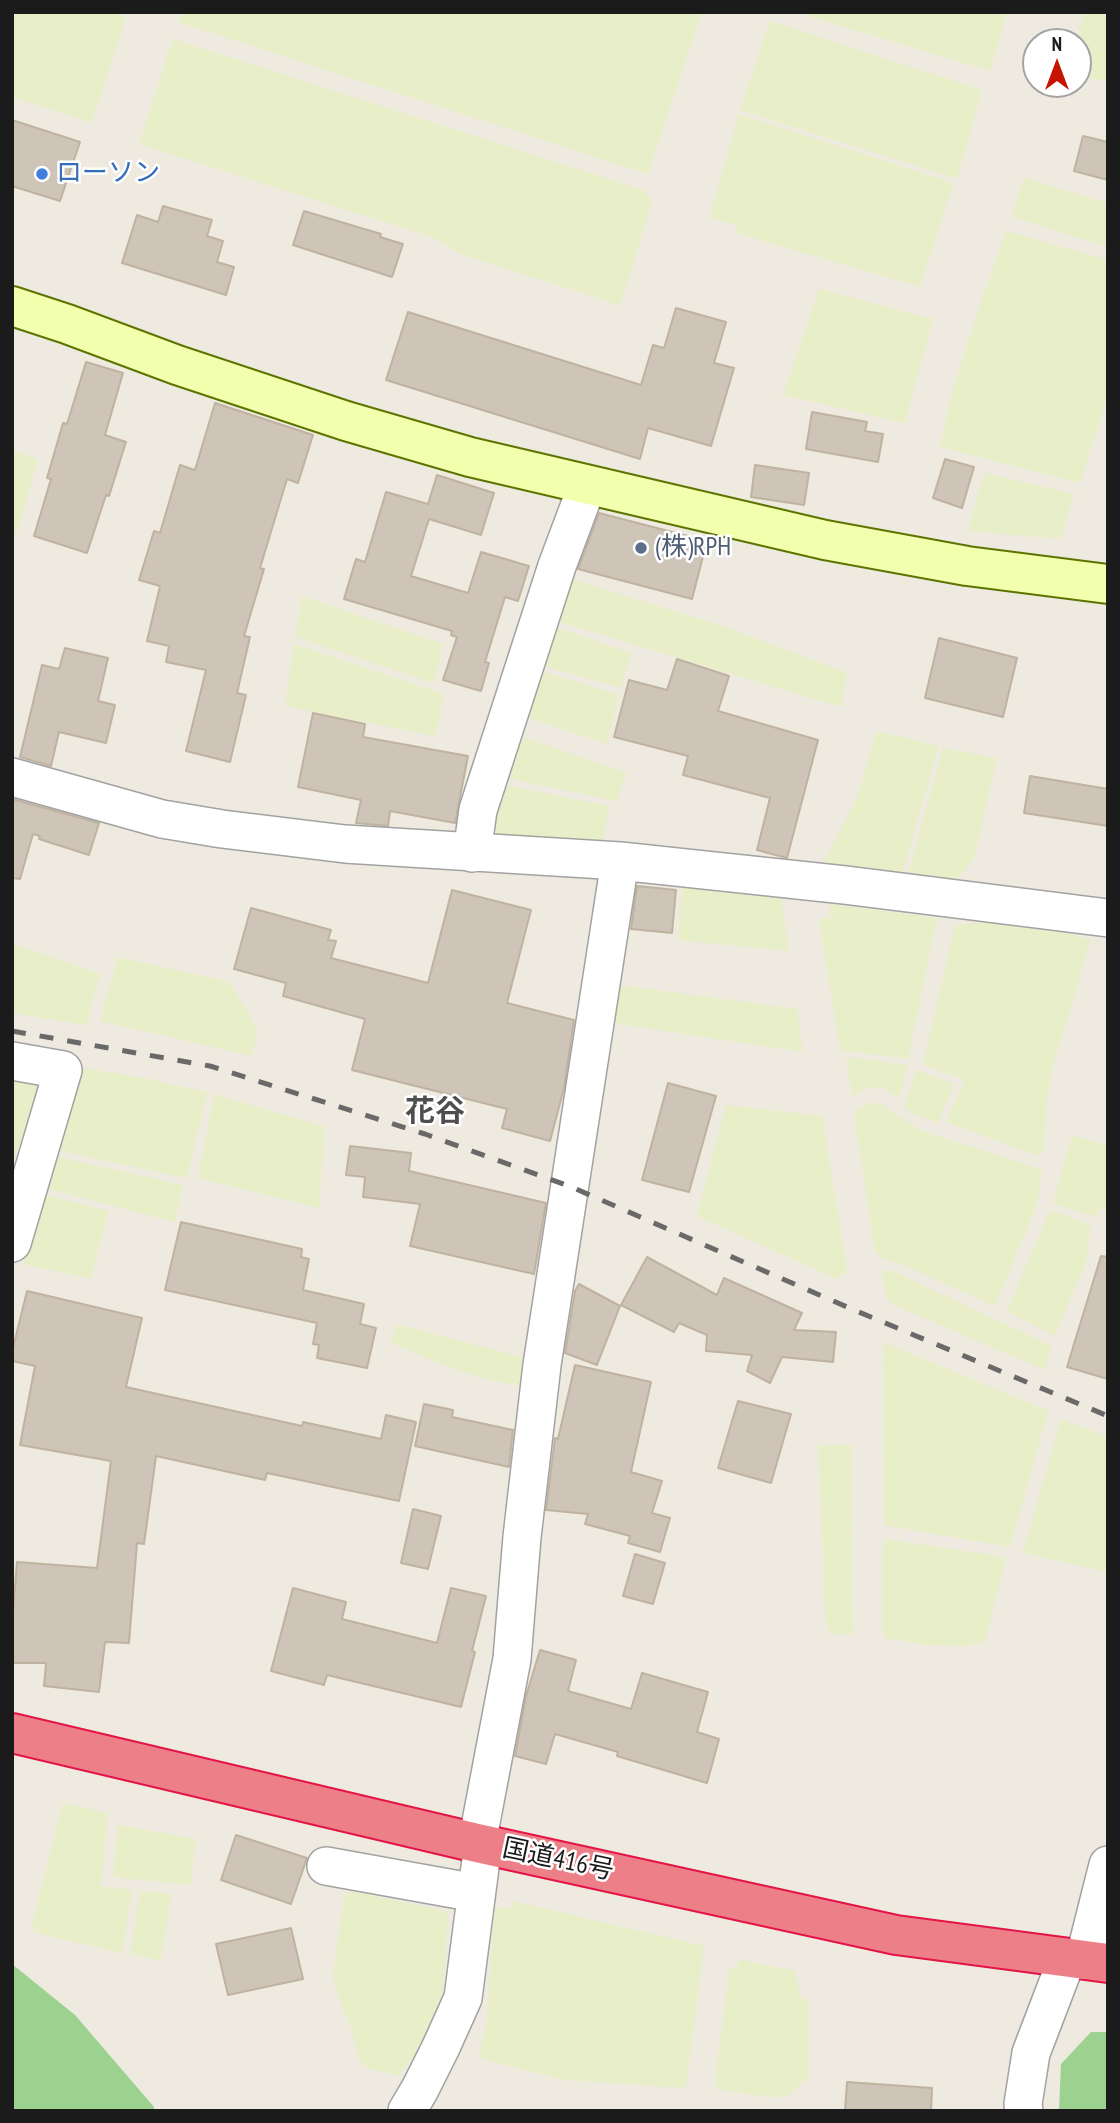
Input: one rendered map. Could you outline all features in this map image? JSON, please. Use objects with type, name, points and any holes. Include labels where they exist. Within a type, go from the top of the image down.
[{"type":"highway","name":"国道416号","points":[[12,1733],[480,1843],[896,1936],[1086,1961]]},
{"type":"street","points":[[12,306],[346,421],[470,457],[825,540],[967,566],[1108,584]]},
{"type":"street","points":[[472,853],[482,797],[557,566],[587,486]]},
{"type":"street","points":[[12,776],[162,819],[222,829],[345,844],[620,861],[845,885],[1108,918]]},
{"type":"street","points":[[407,2111],[463,1998],[480,1843],[512,1659],[522,1537],[542,1365],[620,861]]},
{"type":"street","points":[[12,1061],[63,1070],[12,1243]]},
{"type":"street","points":[[1024,2111],[1031,2053],[1086,1961],[1108,1865]]},
{"type":"street","points":[[326,1866],[476,1893]]},
{"type":"green space","points":[[12,12],[113,12],[126,16],[92,123],[12,97]]},
{"type":"green space","points":[[182,12],[702,12],[648,174],[178,22]]},
{"type":"green space","points":[[795,12],[1007,12],[990,71]]},
{"type":"green space","points":[[1085,12],[1108,12],[1108,81],[1092,78],[1092,28],[1081,28]]},
{"type":"green space","points":[[770,21],[982,90],[957,179],[740,110]]},
{"type":"green space","points":[[173,39],[643,190],[652,203],[620,305],[460,254],[432,237],[139,144]]},
{"type":"green space","points":[[739,114],[953,183],[920,287],[736,233],[737,225],[709,218]]},
{"type":"green space","points":[[1024,178],[1108,203],[1108,247],[1012,217]]},
{"type":"green space","points":[[1006,231],[1108,260],[1108,395],[1080,483],[940,447],[951,396]]},
{"type":"green space","points":[[819,289],[933,319],[905,423],[783,395]]},
{"type":"green space","points":[[12,450],[38,459],[16,535],[12,534]]},
{"type":"green space","points":[[984,473],[1074,494],[1061,539],[968,531]]},
{"type":"green space","points":[[573,579],[725,627],[847,673],[841,707],[559,622]]},
{"type":"green space","points":[[302,596],[443,644],[434,683],[296,637]]},
{"type":"green space","points":[[555,627],[631,653],[621,688],[544,666]]},
{"type":"green space","points":[[294,644],[444,694],[435,736],[285,706]]},
{"type":"green space","points":[[541,671],[619,695],[607,744],[528,718]]},
{"type":"green space","points":[[877,731],[939,746],[903,872],[823,864],[857,798]]},
{"type":"green space","points":[[523,737],[627,773],[616,801],[507,778]]},
{"type":"green space","points":[[943,748],[997,758],[974,858],[957,880],[908,875]]},
{"type":"green space","points":[[505,785],[609,806],[602,845],[496,837],[497,809]]},
{"type":"green space","points":[[682,887],[781,897],[789,951],[678,940]]},
{"type":"green space","points":[[830,904],[937,918],[908,1059],[840,1050],[819,919],[830,917]]},
{"type":"green space","points":[[987,922],[1057,930],[1090,940],[1054,1061],[1046,1102],[1044,1151],[1036,1155],[946,1122],[965,1080],[923,1065],[955,925]]},
{"type":"green space","points":[[12,944],[100,974],[86,1025],[12,1013]]},
{"type":"green space","points":[[118,957],[230,982],[258,1031],[252,1056],[100,1021]]},
{"type":"green space","points":[[619,985],[797,1009],[803,1052],[612,1023]]},
{"type":"green space","points":[[846,1057],[908,1065],[899,1098],[883,1088],[868,1088],[852,1097]]},
{"type":"green space","points":[[78,1067],[207,1092],[187,1178],[56,1150]]},
{"type":"green space","points":[[917,1070],[954,1084],[938,1123],[913,1114],[904,1106]]},
{"type":"green space","points":[[12,1077],[36,1085],[38,1095],[12,1165]]},
{"type":"green space","points":[[214,1094],[325,1127],[319,1208],[198,1178]]},
{"type":"green space","points":[[871,1103],[879,1103],[920,1130],[1042,1170],[1038,1201],[995,1306],[894,1261],[883,1259],[875,1250],[854,1114]]},
{"type":"green space","points":[[726,1105],[822,1116],[847,1271],[837,1279],[697,1216]]},
{"type":"green space","points":[[1072,1136],[1108,1145],[1108,1210],[1099,1209],[1097,1217],[1053,1203]]},
{"type":"green space","points":[[53,1156],[183,1185],[175,1222],[45,1188]]},
{"type":"green space","points":[[43,1194],[108,1211],[91,1279],[24,1264]]},
{"type":"green space","points":[[1050,1210],[1091,1225],[1086,1263],[1054,1336],[1007,1311]]},
{"type":"green space","points":[[881,1270],[893,1271],[1051,1346],[1045,1370],[894,1305],[887,1298]]},
{"type":"green space","points":[[397,1324],[528,1359],[524,1387],[486,1379],[441,1364],[392,1343]]},
{"type":"green space","points":[[883,1342],[1048,1411],[1010,1547],[884,1525]]},
{"type":"green space","points":[[1061,1419],[1108,1437],[1108,1572],[1023,1553]]},
{"type":"green space","points":[[818,1445],[851,1445],[853,1634],[831,1634],[826,1622]]},
{"type":"green space","points":[[883,1539],[1006,1557],[985,1642],[965,1646],[927,1645],[885,1638],[882,1627]]},
{"type":"green space","points":[[63,1803],[108,1813],[101,1886],[132,1890],[122,1953],[36,1933],[32,1926]]},
{"type":"green space","points":[[118,1825],[196,1839],[190,1885],[113,1877]]},
{"type":"green space","points":[[140,1891],[171,1894],[161,1960],[130,1955]]},
{"type":"green space","points":[[352,1891],[448,1912],[443,1989],[423,2044],[398,2076],[365,2067],[359,2058],[335,1987],[333,1973],[344,1898]]},
{"type":"green space","points":[[512,1901],[704,1946],[686,2088],[564,2080],[482,2059],[479,2051],[486,2030],[495,1907],[510,1909]]},
{"type":"green space","points":[[739,1960],[795,1971],[800,1996],[808,2003],[808,2077],[790,2094],[775,2098],[717,2089],[715,2079],[730,1968],[737,1969]]},
{"type":"green space","points":[[12,1964],[75,2015],[154,2107],[154,2111],[12,2111]]},
{"type":"green space","points":[[1091,2032],[1108,2032],[1108,2111],[1059,2111],[1061,2064]]},
{"type":"building","points":[[12,120],[80,142],[60,201],[12,186]]},
{"type":"building","points":[[1083,136],[1108,142],[1108,180],[1074,171]]},
{"type":"building","points":[[163,206],[212,220],[207,236],[223,241],[217,262],[234,267],[226,295],[122,263],[137,215],[158,222]]},
{"type":"building","points":[[304,211],[381,234],[380,237],[403,244],[392,277],[293,245]]},
{"type":"building","points":[[676,308],[726,322],[714,363],[734,368],[711,446],[648,428],[640,459],[386,380],[408,312],[641,385],[653,345],[664,348]]},
{"type":"building","points":[[86,362],[123,373],[105,435],[126,442],[87,553],[34,536],[51,479],[47,478],[63,423],[67,424]]},
{"type":"building","points":[[215,403],[313,435],[298,483],[287,479],[260,568],[264,569],[244,636],[250,637],[237,693],[246,695],[230,762],[186,751],[206,670],[166,662],[169,646],[147,641],[160,586],[139,580],[154,531],[160,533],[180,465],[195,470]]},
{"type":"building","points":[[812,412],[867,422],[865,431],[883,434],[878,462],[806,449]]},
{"type":"building","points":[[945,459],[974,467],[962,508],[933,498]]},
{"type":"building","points":[[755,465],[809,473],[804,505],[751,497]]},
{"type":"building","points":[[437,475],[494,493],[481,535],[429,519],[411,576],[468,593],[481,552],[529,566],[518,601],[505,597],[485,662],[489,663],[481,691],[443,680],[457,637],[451,635],[452,631],[344,599],[356,559],[365,562],[386,492],[428,504]]},
{"type":"building","points":[[599,513],[707,541],[692,599],[578,569]]},
{"type":"building","points":[[939,638],[1017,658],[1003,717],[925,698]]},
{"type":"building","points":[[65,648],[108,658],[98,701],[115,705],[106,743],[59,732],[51,766],[20,757],[42,665],[59,669]]},
{"type":"building","points":[[677,659],[729,676],[718,711],[818,740],[787,858],[757,850],[770,798],[683,775],[688,756],[614,737],[629,680],[667,690]]},
{"type":"building","points":[[313,713],[365,724],[363,737],[468,756],[455,823],[390,811],[388,826],[356,823],[361,800],[298,787]]},
{"type":"building","points":[[1030,776],[1108,789],[1108,826],[1024,813]]},
{"type":"building","points":[[12,799],[99,823],[89,855],[39,839],[40,836],[33,834],[20,879],[12,878]]},
{"type":"building","points":[[637,886],[676,890],[672,933],[631,929]]},
{"type":"building","points":[[452,890],[531,910],[507,1003],[574,1020],[564,1088],[550,1141],[502,1128],[507,1109],[352,1070],[365,1019],[283,996],[286,983],[234,969],[251,908],[331,930],[328,940],[336,941],[331,958],[428,983]]},
{"type":"building","points":[[668,1083],[716,1096],[689,1192],[642,1180]]},
{"type":"building","points":[[350,1146],[411,1153],[409,1171],[546,1203],[534,1274],[410,1246],[420,1204],[363,1197],[365,1177],[346,1175]]},
{"type":"building","points":[[181,1222],[302,1249],[301,1257],[309,1259],[303,1290],[364,1304],[360,1324],[376,1328],[367,1368],[317,1358],[319,1345],[313,1344],[317,1323],[165,1290]]},
{"type":"building","points":[[1101,1256],[1108,1257],[1108,1379],[1067,1367]]},
{"type":"building","points":[[647,1257],[717,1295],[724,1278],[802,1313],[794,1330],[836,1332],[833,1362],[782,1357],[770,1383],[747,1371],[752,1355],[706,1351],[707,1335],[679,1323],[674,1332],[621,1305]]},
{"type":"building","points":[[579,1284],[620,1306],[597,1365],[565,1353],[575,1291]]},
{"type":"building","points":[[27,1291],[142,1318],[126,1387],[302,1426],[303,1422],[381,1439],[386,1415],[416,1422],[399,1501],[267,1473],[265,1480],[156,1456],[144,1544],[137,1543],[129,1643],[105,1642],[99,1692],[44,1686],[46,1663],[12,1663],[17,1562],[97,1568],[111,1461],[20,1445],[35,1366],[12,1361],[12,1352]]},
{"type":"building","points":[[575,1365],[651,1382],[631,1472],[662,1481],[652,1513],[670,1518],[660,1552],[628,1543],[630,1536],[585,1524],[588,1514],[546,1510],[555,1438],[558,1439]]},
{"type":"building","points":[[738,1401],[791,1414],[771,1483],[718,1468]]},
{"type":"building","points":[[424,1404],[453,1410],[452,1417],[513,1430],[509,1467],[415,1446]]},
{"type":"building","points":[[413,1509],[441,1516],[428,1569],[401,1563]]},
{"type":"building","points":[[635,1554],[665,1563],[653,1604],[623,1596]]},
{"type":"building","points":[[293,1588],[346,1602],[342,1619],[437,1643],[451,1588],[486,1596],[461,1707],[327,1675],[324,1685],[271,1671]]},
{"type":"building","points":[[540,1650],[576,1660],[568,1691],[631,1709],[642,1673],[708,1692],[697,1732],[719,1739],[707,1783],[617,1756],[618,1752],[555,1734],[546,1764],[515,1756],[526,1696]]},
{"type":"building","points":[[236,1835],[307,1858],[291,1904],[221,1880]]},
{"type":"building","points":[[291,1928],[303,1979],[228,1995],[216,1944]]},
{"type":"building","points":[[847,2082],[932,2088],[931,2111],[845,2111]]},
{"type":"railway","points":[[12,1031],[210,1066],[425,1134],[569,1186],[854,1310],[1108,1416]]},
{"type":"place","name":"ローソン","points":[[42,174]]},
{"type":"place","name":"(株)RPH","points":[[641,548]]},
{"type":"district","name":"花谷","points":[[435,1112]]}]
